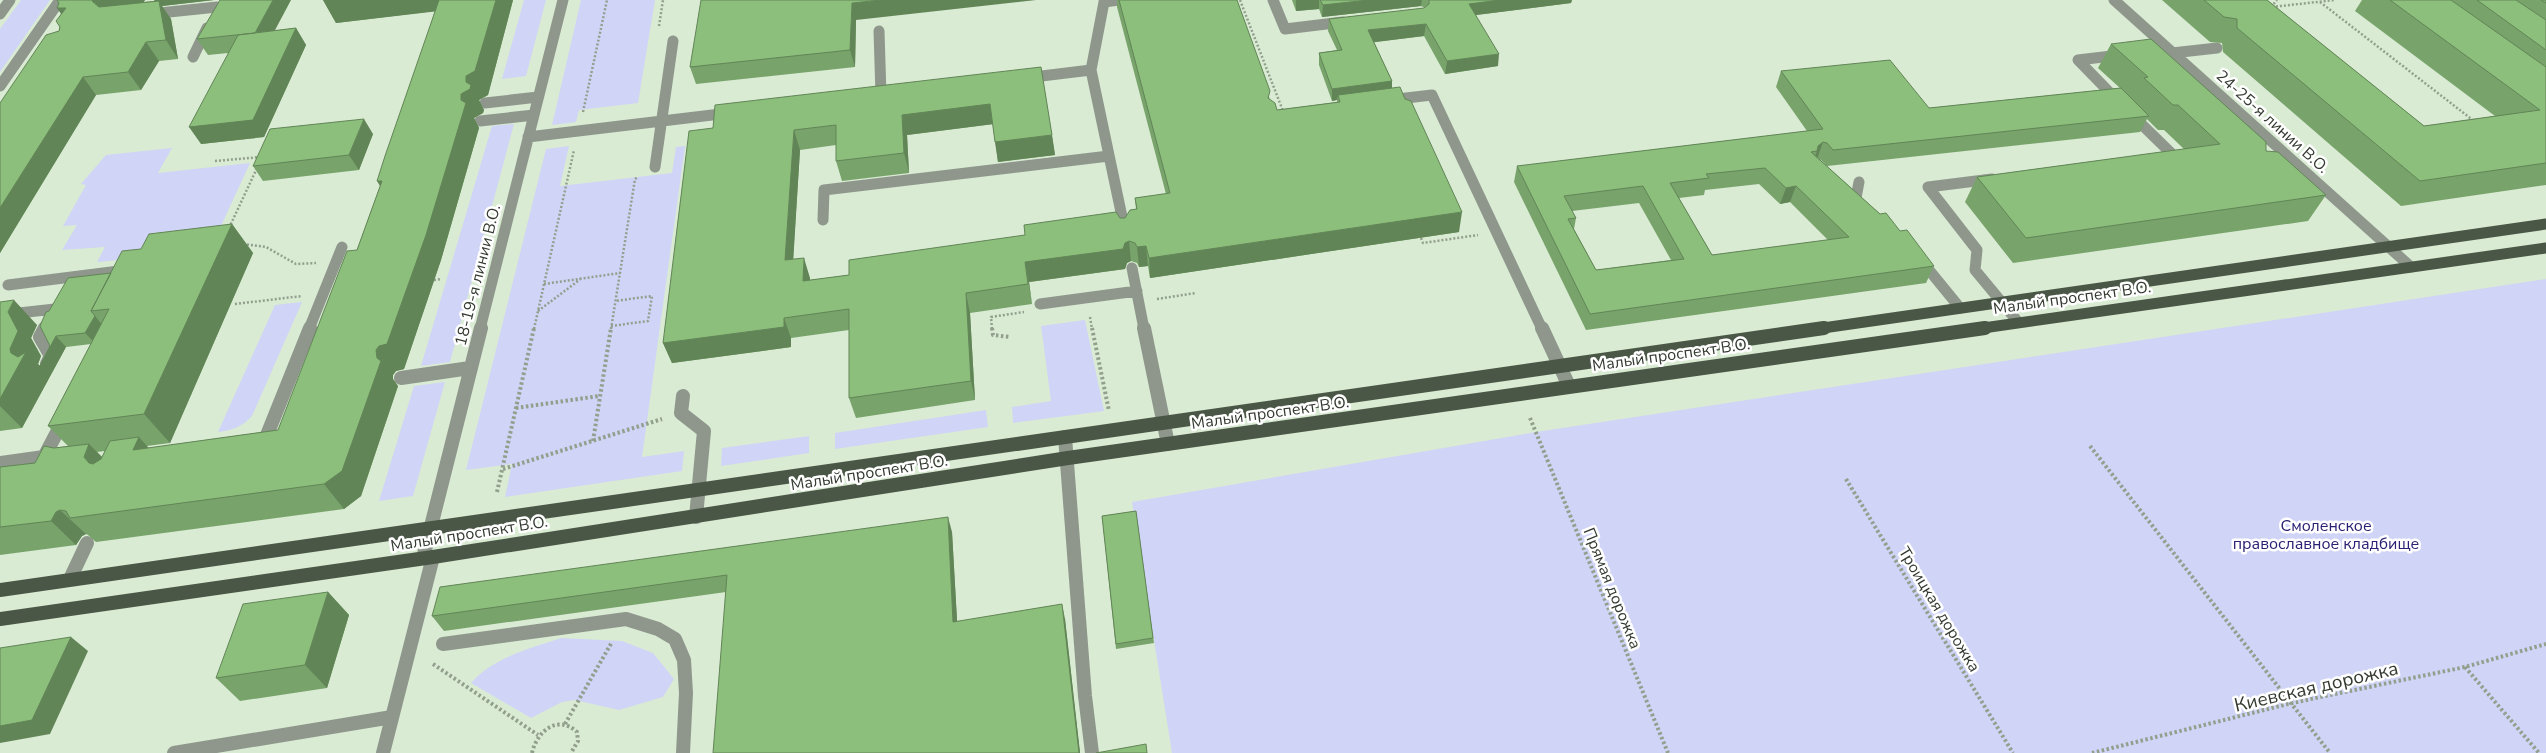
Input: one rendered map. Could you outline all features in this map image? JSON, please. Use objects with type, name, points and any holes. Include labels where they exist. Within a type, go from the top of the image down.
[{"type":"main road","name":"Малый проспект В.О.","points":[[0,590],[2546,224]]},
{"type":"main road","name":"Малый проспект В.О.","points":[[0,618],[696,517],[1068,458],[2546,248]]},
{"type":"street","points":[[0,14],[10,0]]},
{"type":"street","points":[[0,86],[60,0]]},
{"type":"street","points":[[152,0],[140,15],[219,4]]},
{"type":"street","name":"18-19-я линии В.О.","points":[[383,753],[410,649],[428,557],[430,528],[563,0]]},
{"type":"street","points":[[1119,0],[1104,2],[1091,70],[1124,231]]},
{"type":"street","points":[[1273,0],[1285,29],[1354,21]]},
{"type":"street","name":"24-25-я линии В.О.","points":[[2114,0],[2411,267]]},
{"type":"street","points":[[193,57],[219,4]]},
{"type":"street","points":[[43,25],[58,23]]},
{"type":"street","points":[[879,31],[881,95]]},
{"type":"street","points":[[655,167],[673,41]]},
{"type":"street","points":[[25,50],[41,48]]},
{"type":"street","points":[[2153,158],[2173,155],[2078,60],[2217,48]]},
{"type":"street","points":[[1015,79],[1091,70]]},
{"type":"street","points":[[1373,103],[1432,94],[1569,386]]},
{"type":"street","points":[[485,103],[538,97]]},
{"type":"street","points":[[528,137],[738,112]]},
{"type":"street","points":[[480,122],[534,115]]},
{"type":"street","points":[[823,220],[824,190],[1109,156]]},
{"type":"street","points":[[2281,168],[2298,165]]},
{"type":"street","points":[[2006,177],[1928,187],[1977,250],[1975,270],[2018,322]]},
{"type":"street","points":[[1856,198],[1859,182]]},
{"type":"street","points":[[245,442],[265,440],[342,247]]},
{"type":"street","points":[[1915,252],[1960,308]]},
{"type":"street","points":[[1132,268],[1168,444]]},
{"type":"street","points":[[8,285],[135,269]]},
{"type":"street","points":[[1040,304],[1086,298],[1138,297]]},
{"type":"street","points":[[0,315],[55,309],[40,337],[51,356],[42,373]]},
{"type":"street","points":[[401,378],[470,368]]},
{"type":"street","points":[[683,396],[681,413],[704,431],[696,517]]},
{"type":"street","points":[[44,457],[71,405]]},
{"type":"street","points":[[1065,437],[1085,696],[1092,753]]},
{"type":"street","points":[[0,463],[44,457],[68,462]]},
{"type":"street","points":[[70,579],[87,544]]},
{"type":"street","points":[[443,644],[626,619],[654,626],[676,640],[686,661],[683,753]]},
{"type":"street","points":[[174,753],[392,717]]},
{"type":"path","points":[[583,109],[607,0]]},
{"type":"path","points":[[1240,0],[1284,115]]},
{"type":"path","points":[[2271,7],[2277,0]]},
{"type":"path","points":[[2263,8],[2335,0]]},
{"type":"path","points":[[2320,2],[2478,124]]},
{"type":"path","points":[[215,162],[262,156],[229,228]]},
{"type":"path","points":[[497,492],[572,159]]},
{"type":"path","points":[[593,441],[635,179],[655,167]]},
{"type":"path","points":[[1420,238],[1423,244],[1484,234]]},
{"type":"path","points":[[237,244],[259,243],[268,246],[298,264],[336,261]]},
{"type":"path","points":[[544,284],[620,273]]},
{"type":"path","points":[[538,311],[583,278]]},
{"type":"path","points":[[434,280],[441,279]]},
{"type":"path","points":[[236,304],[324,294]]},
{"type":"path","points":[[1138,297],[1196,294]]},
{"type":"path","points":[[611,326],[648,321],[652,296],[616,301]]},
{"type":"path","points":[[1086,298],[1110,414]]},
{"type":"path","points":[[1010,337],[993,335],[991,317],[1028,312],[1040,304]]},
{"type":"path","points":[[516,408],[599,396]]},
{"type":"path","points":[[502,469],[681,413]]},
{"type":"path","name":"Прямая дорожка","points":[[1530,418],[1668,753]]},
{"type":"path","points":[[2090,446],[2330,753]]},
{"type":"path","name":"Троицкая дорожка","points":[[1846,479],[2013,753]]},
{"type":"path","points":[[565,724],[626,619]]},
{"type":"path","name":"Киевская дорожка","points":[[2092,753],[2292,704],[2465,667],[2546,644]]},
{"type":"path","points":[[410,649],[538,734]]},
{"type":"path","points":[[2465,667],[2539,753]]},
{"type":"path","points":[[532,753],[532,743],[538,734],[556,724],[565,724],[572,726],[577,731],[578,739],[571,753]]},
{"type":"green space","points":[[21,0],[50,0],[0,72],[0,29]]},
{"type":"green space","points":[[524,0],[546,0],[526,76],[502,79]]},
{"type":"green space","points":[[581,0],[655,0],[638,103],[579,110],[576,122],[552,125]]},
{"type":"green space","points":[[514,124],[450,362],[421,366],[492,126]]},
{"type":"green space","points":[[569,146],[560,186],[672,173],[676,147],[685,146],[642,457],[684,451],[682,471],[505,497],[512,464],[466,470],[546,149]]},
{"type":"green space","points":[[172,148],[158,173],[250,163],[221,226],[151,233],[135,254],[123,259],[97,262],[105,247],[62,250],[77,225],[63,226],[86,185],[81,184],[106,155]]},
{"type":"green space","name":"Смоленское православное кладбище","points":[[2546,279],[2546,753],[1172,753],[1132,502],[1536,432]]},
{"type":"green space","points":[[302,302],[252,416],[245,423],[237,427],[218,432],[275,305]]},
{"type":"green space","points":[[1085,320],[1104,411],[1013,423],[1012,407],[1051,401],[1041,326]]},
{"type":"green space","points":[[445,382],[413,496],[379,501],[414,386]]},
{"type":"green space","points":[[986,410],[988,427],[835,449],[835,433]]},
{"type":"green space","points":[[809,436],[809,453],[721,466],[722,448]]},
{"type":"green space","points":[[561,638],[622,641],[653,653],[674,679],[663,697],[619,710],[575,700],[562,702],[531,718],[471,683],[480,674],[501,660]]},
{"type":"building","points":[[57,0],[93,0],[99,7],[159,1],[166,40],[146,42],[128,72],[83,77],[0,208],[0,103],[46,35],[59,31],[60,27],[56,21],[66,8],[57,8],[59,3]]},
{"type":"building","points":[[220,0],[273,0],[255,33],[197,39]]},
{"type":"building","points":[[439,0],[496,0],[475,71],[466,76],[466,82],[471,85],[470,89],[461,94],[461,100],[466,103],[426,235],[387,344],[379,346],[376,350],[377,358],[381,361],[342,471],[324,484],[70,518],[66,511],[60,510],[56,512],[51,521],[0,527],[0,467],[35,463],[44,446],[54,448],[89,444],[84,457],[89,463],[93,464],[101,459],[110,441],[139,437],[133,450],[278,430],[347,251],[357,250],[382,181],[377,181],[385,156]]},
{"type":"building","points":[[701,0],[881,0],[852,3],[850,50],[690,67]]},
{"type":"building","points":[[1119,0],[1237,0],[1270,91],[1268,98],[1275,103],[1277,110],[1340,102],[1338,95],[1400,87],[1405,99],[1411,101],[1462,212],[1149,258],[1146,246],[1137,247],[1135,243],[1129,241],[1125,243],[1123,249],[1025,262],[1028,284],[966,293],[971,381],[849,398],[849,309],[784,318],[784,327],[663,343],[689,131],[713,128],[715,105],[1041,67],[1052,135],[995,142],[990,104],[902,115],[904,153],[836,161],[836,125],[794,130],[785,260],[804,258],[803,281],[849,275],[849,260],[1025,235],[1024,225],[1116,212],[1120,218],[1125,218],[1130,210],[1137,209],[1135,198],[1170,193]]},
{"type":"building","points":[[1320,0],[1369,0],[1323,5]]},
{"type":"building","points":[[1429,0],[1500,0],[1469,4],[1499,54],[1447,61],[1426,24],[1368,30],[1392,81],[1332,89],[1319,53],[1342,50],[1329,19],[1424,8],[1429,4]]},
{"type":"building","points":[[2204,0],[2267,0],[2424,126],[2540,110],[2390,0],[2451,0],[2546,67],[2546,163],[2420,181],[2237,28],[2237,19],[2224,17]]},
{"type":"building","points":[[2477,0],[2516,0],[2546,20],[2546,50]]},
{"type":"building","points":[[296,28],[253,120],[189,127],[238,35]]},
{"type":"building","points":[[2151,39],[2266,142],[2266,151],[2278,152],[2326,195],[2026,238],[1977,177],[2220,144],[2178,105],[2173,105],[2144,78],[2148,77],[2111,44]]},
{"type":"building","points":[[1890,60],[1929,108],[2121,88],[2149,116],[1833,150],[1827,143],[1823,142],[1818,146],[1817,151],[1811,152],[1880,214],[1886,213],[1900,231],[1907,230],[1934,266],[1590,314],[1517,166],[1823,129],[1781,71]],"holes":[[[1765,168],[1786,188],[1796,186],[1849,237],[1712,255],[1670,183],[1709,178],[1706,174]],[[1643,186],[1684,259],[1596,270],[1568,219],[1576,218],[1564,196]]]},
{"type":"building","points":[[364,119],[349,155],[253,166],[270,129]]},
{"type":"building","points":[[232,224],[144,414],[48,426],[109,309],[91,311],[122,251],[141,249],[149,234]]},
{"type":"building","points":[[111,273],[91,311],[95,316],[85,333],[56,336],[40,366],[50,346],[40,326],[46,312],[49,311],[68,278]]},
{"type":"building","points":[[14,300],[8,312],[18,331],[10,349],[11,353],[18,357],[26,352],[0,399],[0,302]]},
{"type":"building","points":[[1136,511],[1153,638],[1116,644],[1102,516]]},
{"type":"building","points":[[948,517],[953,622],[1062,604],[1079,753],[713,753],[727,575],[432,616],[440,587]]},
{"type":"building","points":[[328,592],[305,665],[216,678],[243,604]]},
{"type":"building","points":[[71,637],[32,720],[0,726],[0,648]]},
{"type":"building","points":[[1146,744],[1147,753],[1096,753]]}]
